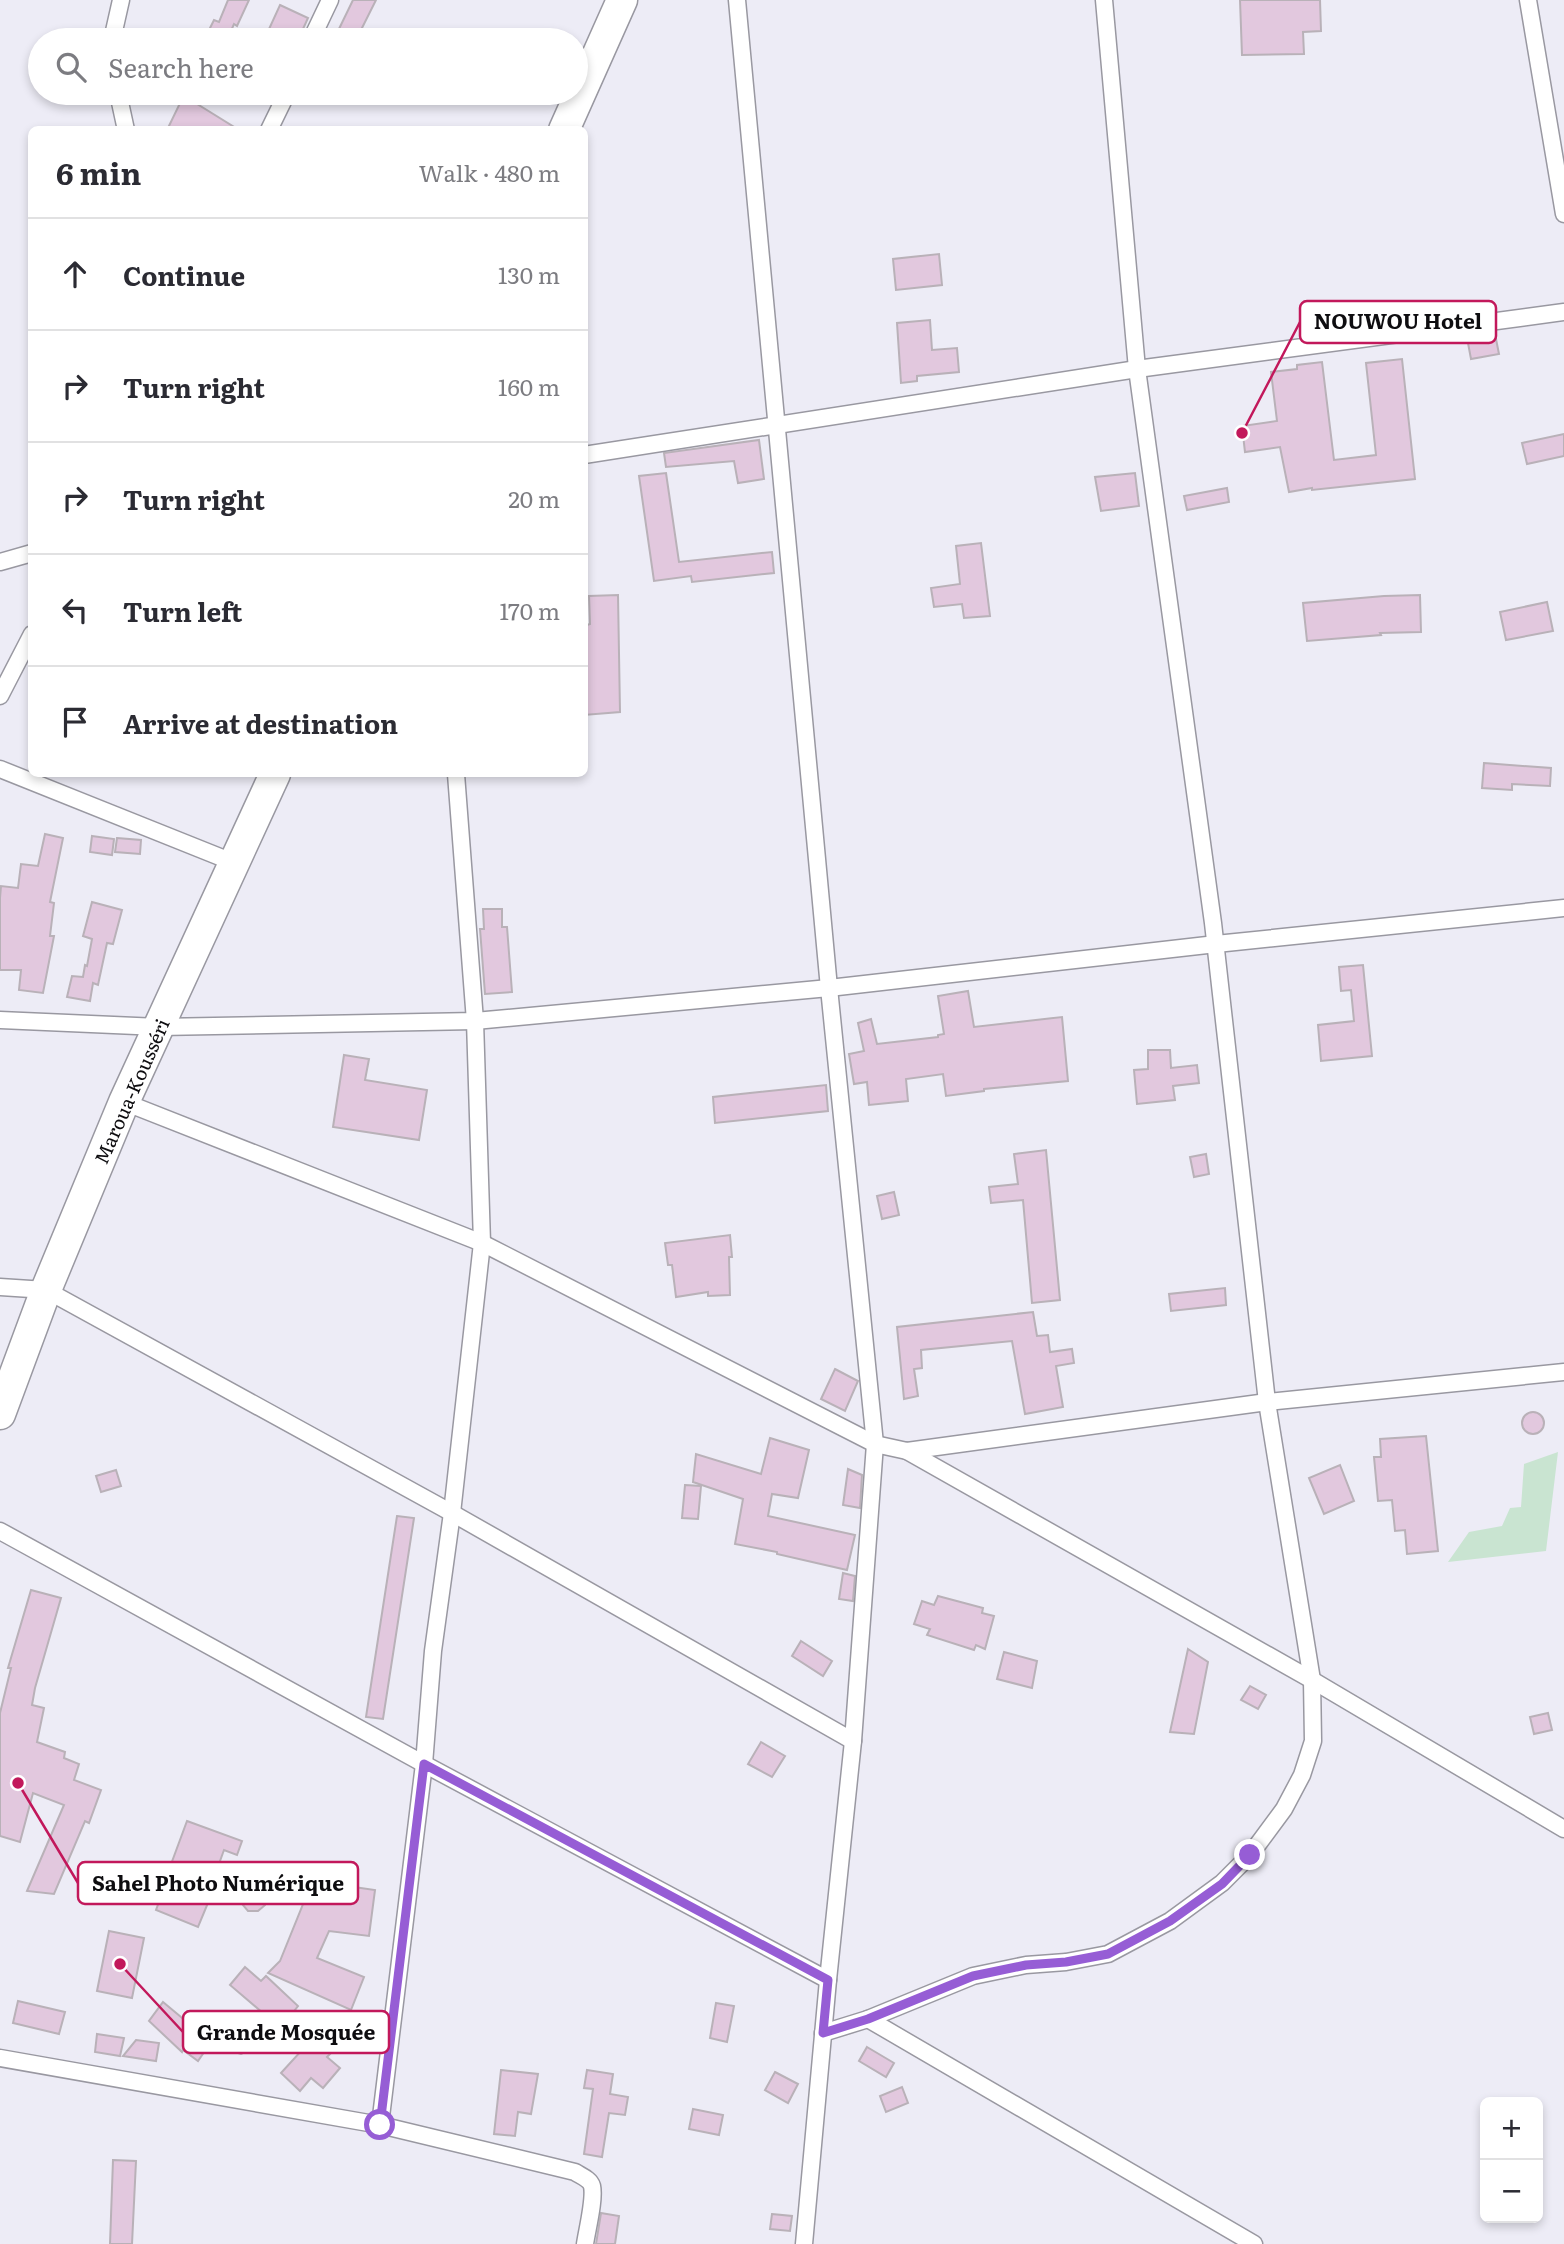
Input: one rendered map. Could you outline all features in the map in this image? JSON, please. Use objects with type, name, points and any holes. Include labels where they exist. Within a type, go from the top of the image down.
[{"type":"highway","points":[[588,76],[622,0]]},
{"type":"highway","points":[[566,126],[575,105]]},
{"type":"highway","name":"Maroua-Kousséri","points":[[0,1414],[46,1290],[124,1102],[274,777]]},
{"type":"street","points":[[108,0],[110,28]]},
{"type":"street","points":[[114,28],[121,0]]},
{"type":"street","points":[[317,28],[330,0]]},
{"type":"street","points":[[737,0],[775,424],[875,1444],[853,1741],[804,2244]]},
{"type":"street","points":[[823,2033],[868,2019],[973,1976],[1026,1965],[1066,1962],[1108,1954],[1170,1921],[1222,1884],[1250,1855],[1284,1809],[1302,1775],[1312,1741],[1312,1680],[1267,1402],[1216,944],[1137,369],[1104,0]]},
{"type":"street","points":[[1528,0],[1564,214]]},
{"type":"street","points":[[121,105],[125,126]]},
{"type":"street","points":[[271,126],[280,105]]},
{"type":"street","points":[[588,454],[1137,369],[1564,312]]},
{"type":"street","points":[[0,562],[28,555]]},
{"type":"street","points":[[0,696],[28,642]]},
{"type":"street","points":[[0,769],[235,863]]},
{"type":"street","points":[[380,2125],[424,1764],[433,1651],[452,1513],[482,1243],[475,1021],[456,777]]},
{"type":"street","points":[[0,1020],[159,1027],[475,1021],[829,988],[1564,908]]},
{"type":"street","points":[[124,1102],[482,1243],[875,1444],[907,1451],[1312,1680],[1564,1829]]},
{"type":"street","points":[[0,1287],[46,1290],[452,1513],[853,1741]]},
{"type":"street","points":[[907,1451],[1267,1402],[1564,1372]]},
{"type":"street","points":[[0,1531],[424,1764],[828,1980]]},
{"type":"street","points":[[868,2019],[1226,2236],[1254,2244]]},
{"type":"street","points":[[0,2058],[380,2125],[575,2172],[592,2185],[585,2244]]},
{"type":"green space","points":[[1558,1452],[1546,1551],[1448,1562],[1469,1532],[1502,1526],[1510,1508],[1521,1507],[1524,1464]]},
{"type":"building","points":[[228,0],[249,0],[237,26],[234,24],[232,28],[210,28],[214,20],[219,22]]},
{"type":"building","points":[[353,0],[376,0],[362,28],[339,28]]},
{"type":"building","points":[[1240,0],[1320,0],[1321,31],[1303,32],[1304,54],[1242,55]]},
{"type":"building","points":[[280,5],[308,18],[303,28],[269,28]]},
{"type":"building","points":[[179,105],[199,105],[233,126],[169,126]]},
{"type":"building","points":[[939,254],[942,285],[896,290],[893,259]]},
{"type":"building","points":[[930,320],[932,350],[957,348],[959,372],[917,376],[917,381],[901,383],[897,323]]},
{"type":"building","points":[[1496,339],[1499,354],[1471,359],[1468,343]]},
{"type":"building","points":[[1402,359],[1415,479],[1289,492],[1280,447],[1245,452],[1242,426],[1277,421],[1271,372],[1322,362],[1334,460],[1376,455],[1366,363]]},
{"type":"building","points":[[1564,434],[1564,456],[1527,464],[1522,443]]},
{"type":"building","points":[[759,440],[764,479],[738,483],[734,461],[666,467],[664,453]]},
{"type":"building","points":[[666,473],[679,562],[772,552],[774,573],[692,582],[691,576],[654,581],[639,476]]},
{"type":"building","points":[[1135,473],[1139,506],[1101,511],[1095,477]]},
{"type":"building","points":[[1227,488],[1229,502],[1187,510],[1184,496]]},
{"type":"building","points":[[981,543],[990,616],[964,618],[962,604],[934,607],[931,588],[960,584],[956,546]]},
{"type":"building","points":[[618,595],[620,712],[588,715],[589,596]]},
{"type":"building","points":[[1420,595],[1421,632],[1380,633],[1381,635],[1307,641],[1303,603]]},
{"type":"building","points":[[1547,602],[1553,631],[1506,640],[1500,612]]},
{"type":"building","points":[[1484,763],[1551,768],[1550,786],[1512,784],[1512,790],[1482,788]]},
{"type":"building","points":[[45,834],[63,838],[50,902],[54,903],[50,936],[54,936],[43,993],[19,990],[21,970],[0,970],[0,898],[1,886],[18,888],[21,864],[38,866]]},
{"type":"building","points":[[92,836],[114,839],[112,855],[90,852]]},
{"type":"building","points":[[117,838],[141,840],[140,854],[115,852]]},
{"type":"building","points":[[92,902],[122,910],[113,944],[107,943],[98,985],[93,983],[90,1001],[67,997],[72,976],[83,977],[85,965],[87,966],[92,939],[83,936]]},
{"type":"building","points":[[483,909],[502,909],[502,927],[507,927],[512,992],[485,994],[480,929],[484,929]]},
{"type":"building","points":[[1363,965],[1372,1056],[1321,1061],[1318,1025],[1354,1021],[1351,990],[1341,991],[1339,967]]},
{"type":"building","points":[[968,991],[974,1027],[1062,1017],[1068,1081],[984,1089],[946,1096],[943,1074],[906,1079],[908,1101],[869,1105],[867,1082],[854,1084],[849,1054],[864,1051],[858,1023],[871,1019],[877,1044],[938,1037],[944,1034],[938,996]]},
{"type":"building","points":[[1148,1050],[1170,1050],[1171,1068],[1197,1065],[1199,1083],[1173,1086],[1175,1100],[1137,1104],[1134,1070],[1148,1069]]},
{"type":"building","points":[[344,1055],[369,1059],[365,1080],[427,1090],[419,1140],[333,1127]]},
{"type":"building","points":[[826,1085],[828,1111],[715,1123],[713,1097]]},
{"type":"building","points":[[1046,1150],[1060,1300],[1032,1303],[1023,1200],[991,1203],[989,1187],[1018,1184],[1014,1154]]},
{"type":"building","points":[[1206,1154],[1209,1174],[1194,1177],[1190,1157]]},
{"type":"building","points":[[894,1192],[899,1215],[882,1219],[877,1196]]},
{"type":"building","points":[[730,1235],[730,1295],[708,1296],[708,1292],[676,1297],[672,1265],[668,1265],[665,1243]]},
{"type":"building","points":[[1225,1288],[1226,1305],[1171,1311],[1169,1294]]},
{"type":"building","points":[[1033,1312],[1037,1336],[1048,1335],[1050,1352],[1072,1349],[1074,1363],[1056,1366],[1063,1407],[1025,1414],[1012,1341],[921,1350],[922,1368],[914,1369],[918,1396],[904,1399],[897,1327]]},
{"type":"building","points":[[835,1369],[858,1381],[845,1411],[821,1399]]},
{"type":"building","points":[[1533,1412],[1541,1415],[1544,1423],[1541,1431],[1533,1434],[1525,1431],[1522,1423],[1525,1415]]},
{"type":"building","points":[[1426,1436],[1438,1551],[1407,1554],[1405,1530],[1395,1531],[1392,1500],[1378,1501],[1374,1457],[1381,1457],[1380,1439]]},
{"type":"building","points":[[770,1438],[809,1450],[798,1498],[772,1494],[768,1516],[855,1535],[847,1570],[735,1544],[743,1499],[693,1482],[696,1454],[761,1474]]},
{"type":"building","points":[[1340,1465],[1354,1501],[1324,1514],[1309,1478]]},
{"type":"building","points":[[848,1469],[862,1475],[860,1508],[843,1505]]},
{"type":"building","points":[[116,1470],[121,1486],[101,1492],[96,1476]]},
{"type":"building","points":[[685,1485],[701,1486],[698,1519],[682,1518]]},
{"type":"building","points":[[397,1516],[414,1518],[383,1719],[366,1717]]},
{"type":"building","points":[[843,1573],[855,1576],[853,1601],[839,1599]]},
{"type":"building","points":[[31,1590],[61,1598],[32,1705],[44,1708],[37,1742],[65,1752],[64,1758],[79,1764],[74,1780],[101,1790],[89,1823],[85,1821],[54,1894],[27,1891],[64,1805],[33,1793],[20,1842],[0,1836],[0,1713],[11,1668],[8,1668]]},
{"type":"building","points":[[938,1596],[983,1608],[982,1613],[994,1616],[985,1649],[976,1645],[974,1650],[927,1635],[930,1629],[914,1624],[922,1601],[934,1605]]},
{"type":"building","points":[[801,1641],[832,1661],[823,1676],[792,1656]]},
{"type":"building","points":[[1188,1649],[1208,1662],[1194,1734],[1170,1732]]},
{"type":"building","points":[[1004,1652],[1037,1661],[1032,1688],[997,1679]]},
{"type":"building","points":[[1250,1686],[1266,1695],[1258,1709],[1241,1700]]},
{"type":"building","points":[[1548,1713],[1552,1730],[1534,1734],[1530,1717]]},
{"type":"building","points":[[761,1742],[785,1756],[772,1777],[748,1764]]},
{"type":"building","points":[[187,1821],[242,1841],[237,1855],[224,1850],[198,1927],[156,1910]]},
{"type":"building","points":[[316,1872],[354,1887],[375,1890],[369,1936],[329,1931],[317,1958],[364,1977],[351,2010],[268,1973],[280,1961]]},
{"type":"building","points":[[259,1885],[265,1895],[265,1905],[258,1911],[248,1911],[242,1904],[242,1895],[248,1888]]},
{"type":"building","points":[[109,1931],[144,1938],[132,1998],[97,1991]]},
{"type":"building","points":[[245,1967],[261,1981],[266,1976],[298,2006],[283,2025],[277,2025],[230,1985]]},
{"type":"building","points":[[18,2001],[65,2012],[59,2034],[13,2023]]},
{"type":"building","points":[[163,2002],[211,2042],[198,2061],[183,2050],[182,2052],[149,2021]]},
{"type":"building","points":[[716,2003],[734,2006],[727,2042],[710,2038]]},
{"type":"building","points":[[319,2026],[339,2045],[327,2057],[340,2068],[323,2088],[311,2078],[300,2091],[281,2073]]},
{"type":"building","points":[[239,2028],[250,2030],[253,2040],[250,2050],[241,2054],[231,2051],[224,2042],[230,2033]]},
{"type":"building","points":[[97,2034],[124,2038],[120,2056],[95,2052]]},
{"type":"building","points":[[136,2040],[159,2043],[156,2061],[123,2056]]},
{"type":"building","points":[[867,2047],[894,2063],[886,2077],[859,2061]]},
{"type":"building","points":[[501,2070],[538,2074],[531,2114],[518,2112],[515,2136],[494,2134]]},
{"type":"building","points":[[587,2070],[613,2074],[610,2094],[628,2097],[625,2115],[609,2113],[602,2157],[584,2154],[593,2089],[584,2088]]},
{"type":"building","points":[[775,2072],[798,2084],[788,2103],[765,2090]]},
{"type":"building","points":[[902,2087],[908,2103],[886,2112],[880,2096]]},
{"type":"building","points":[[693,2109],[723,2115],[719,2135],[689,2129]]},
{"type":"building","points":[[113,2160],[136,2161],[132,2244],[110,2244]]},
{"type":"building","points":[[601,2213],[619,2216],[615,2244],[596,2244]]},
{"type":"building","points":[[772,2214],[792,2216],[790,2231],[770,2229]]},
{"type":"place","name":"NOUWOU Hotel","points":[[1242,433]]},
{"type":"place","name":"Sahel Photo Numérique","points":[[18,1783]]},
{"type":"place","name":"Grande Mosquée","points":[[120,1964]]},
{"type":"route","points":[[380,2125],[424,1764],[828,1980],[823,2033],[868,2019],[973,1976],[1026,1965],[1066,1962],[1108,1954],[1170,1921],[1222,1884],[1250,1855]]}]
